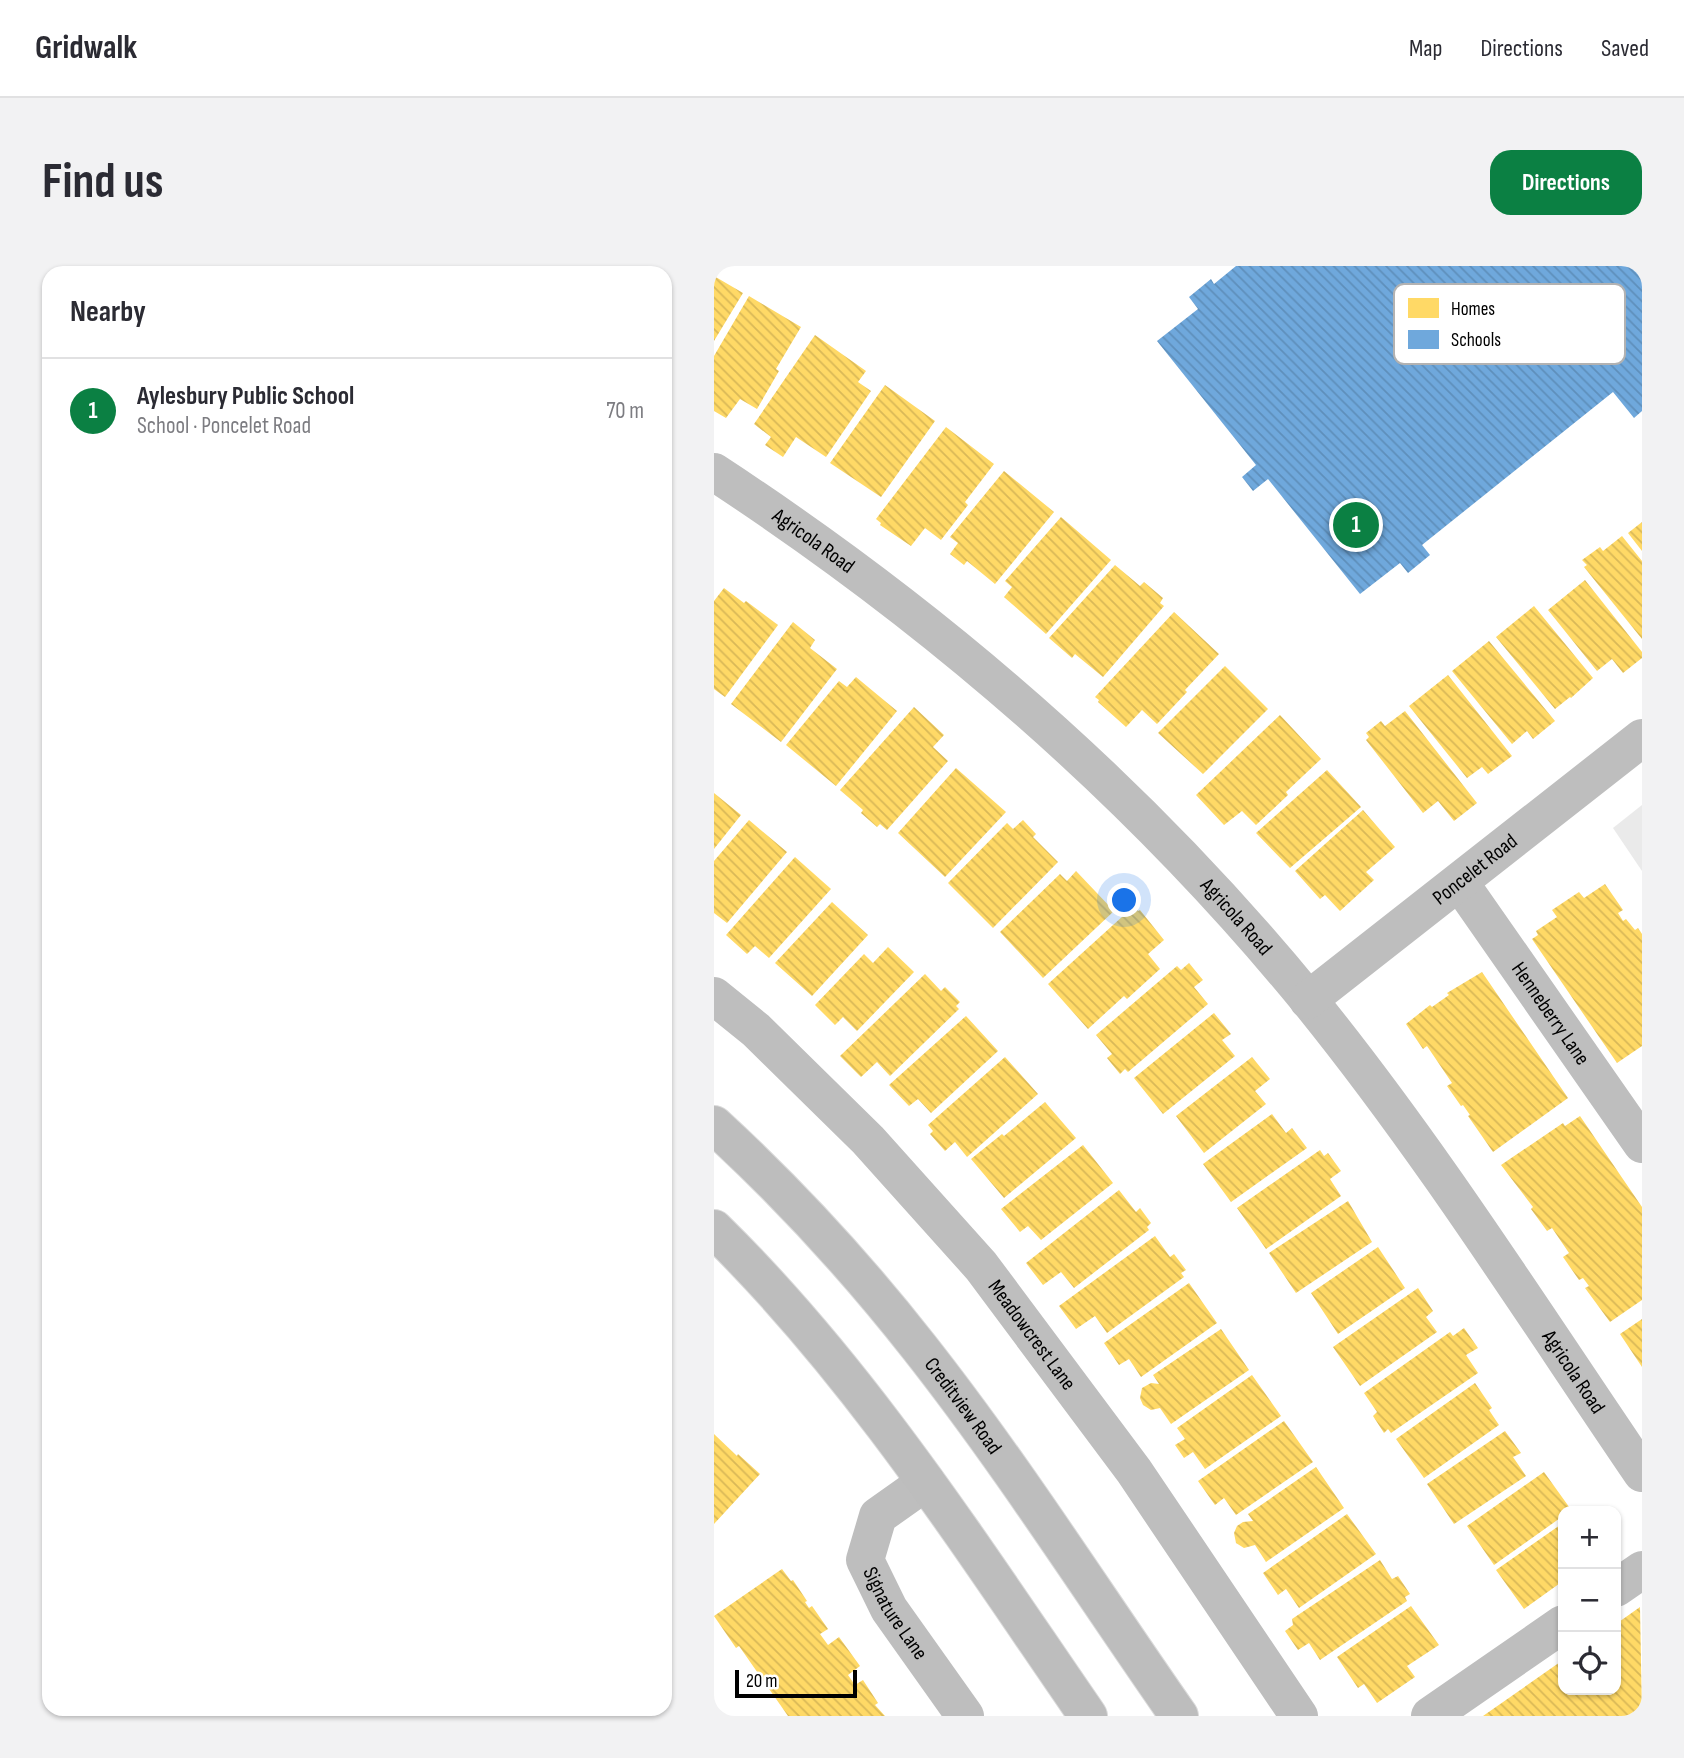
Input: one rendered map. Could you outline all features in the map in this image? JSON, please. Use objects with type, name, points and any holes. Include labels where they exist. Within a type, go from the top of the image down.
[{"type":"main road","name":"Creditview Road","points":[[714,1125],[807,1216],[919,1347],[975,1421],[1179,1716]]},
{"type":"main road","points":[[714,1229],[750,1264],[833,1358],[926,1482],[1088,1716]]},
{"type":"street","name":"Agricola Road","points":[[714,472],[823,546],[980,666],[1130,805],[1192,870],[1308,1000],[1424,1152],[1642,1473]]},
{"type":"street","name":"Poncelet Road","points":[[1308,1000],[1642,738]]},
{"type":"street","name":"Henneberry Lane","points":[[1460,883],[1642,1144]]},
{"type":"street","name":"Meadowcrest Lane","points":[[714,996],[756,1030],[868,1140],[981,1266],[1134,1471],[1300,1716]]},
{"type":"street","name":"Signature Lane","points":[[926,1482],[878,1516],[865,1560],[889,1609],[965,1716]]},
{"type":"street","points":[[1621,1585],[1642,1570]]},
{"type":"street","points":[[1430,1716],[1558,1627]]},
{"type":"shaded area","points":[[1642,805],[1642,871],[1613,828]]},
{"type":"building: Homes","points":[[714,276],[743,293],[714,341]]},
{"type":"building: Homes","points":[[749,296],[801,327],[776,369],[779,371],[757,409],[740,399],[726,418],[714,411],[714,356]]},
{"type":"building: Homes","points":[[815,335],[866,371],[858,382],[871,391],[826,457],[796,437],[783,457],[765,445],[771,437],[754,424]]},
{"type":"building: Homes","points":[[885,385],[935,421],[881,497],[830,463]]},
{"type":"building: Homes","points":[[946,427],[994,464],[965,502],[968,505],[941,540],[925,528],[911,546],[880,525],[876,519]]},
{"type":"building: Homes","points":[[1004,471],[1054,512],[995,584],[967,561],[964,565],[950,554],[958,543],[950,537]]},
{"type":"building: Homes","points":[[1061,517],[1111,560],[1046,634],[1004,597],[1012,587],[1005,581]]},
{"type":"building: Homes","points":[[1642,522],[1642,551],[1628,533]]},
{"type":"building: Homes","points":[[1622,536],[1642,561],[1642,639],[1584,567],[1587,565],[1582,560],[1600,547],[1603,551]]},
{"type":"building: Homes","points":[[1115,565],[1140,586],[1144,582],[1163,598],[1160,603],[1164,606],[1103,677],[1075,654],[1072,658],[1049,638]]},
{"type":"building: Homes","points":[[1585,580],[1642,652],[1642,658],[1623,673],[1612,659],[1597,671],[1548,610]]},
{"type":"building: Homes","points":[[724,588],[778,625],[725,697],[714,689],[714,601]]},
{"type":"building: Homes","points":[[1534,606],[1593,678],[1555,709],[1496,637]]},
{"type":"building: Homes","points":[[1174,612],[1219,654],[1157,724],[1142,710],[1126,727],[1095,697]]},
{"type":"building: Homes","points":[[793,622],[815,640],[810,648],[837,669],[781,742],[731,704]]},
{"type":"building: Homes","points":[[1489,641],[1555,721],[1533,739],[1527,731],[1512,744],[1452,671]]},
{"type":"building: Homes","points":[[1225,666],[1268,709],[1203,774],[1158,733]]},
{"type":"building: Homes","points":[[1448,675],[1512,756],[1488,774],[1482,767],[1467,778],[1409,706]]},
{"type":"building: Homes","points":[[856,677],[897,711],[836,786],[786,745],[839,681],[847,687]]},
{"type":"building: Homes","points":[[914,707],[944,735],[933,747],[948,761],[887,830],[880,824],[877,827],[861,813],[863,810],[840,790]]},
{"type":"building: Homes","points":[[1405,711],[1477,803],[1454,821],[1438,801],[1423,813],[1366,740],[1369,737],[1366,733],[1381,721],[1385,726]]},
{"type":"building: Homes","points":[[1280,715],[1321,759],[1256,825],[1242,811],[1224,825],[1196,795]]},
{"type":"building: Homes","points":[[956,768],[1006,812],[945,877],[898,833]]},
{"type":"building: Homes","points":[[1327,770],[1361,807],[1290,868],[1256,833]]},
{"type":"building: Homes","points":[[714,793],[741,815],[714,849]]},
{"type":"building: Homes","points":[[1363,810],[1395,847],[1366,872],[1374,880],[1340,911],[1325,895],[1320,899],[1295,871]]},
{"type":"building: Homes","points":[[749,820],[787,852],[727,923],[714,913],[714,861]]},
{"type":"building: Homes","points":[[1023,820],[1036,834],[1033,837],[1058,862],[993,928],[948,883],[1007,823],[1013,829]]},
{"type":"building: Homes","points":[[795,857],[831,889],[769,958],[755,946],[747,954],[726,935]]},
{"type":"building: Homes","points":[[1076,871],[1114,911],[1043,978],[1000,932],[1060,874],[1067,881]]},
{"type":"building: Homes","points":[[1605,884],[1623,910],[1618,913],[1623,921],[1626,919],[1642,934],[1642,1046],[1617,1063],[1532,939],[1538,935],[1536,931],[1557,917],[1552,910],[1579,892],[1584,898]]},
{"type":"building: Homes","points":[[832,902],[868,935],[812,996],[775,963]]},
{"type":"building: Homes","points":[[1134,906],[1164,940],[1148,954],[1160,969],[1127,999],[1124,996],[1088,1029],[1048,984]]},
{"type":"building: Homes","points":[[888,947],[914,972],[857,1031],[843,1017],[835,1025],[815,1005],[864,954],[873,963]]},
{"type":"building: Homes","points":[[1189,963],[1203,980],[1194,987],[1208,1004],[1128,1072],[1125,1069],[1120,1074],[1107,1058],[1112,1054],[1096,1035],[1177,966],[1181,970]]},
{"type":"building: Homes","points":[[1482,972],[1568,1098],[1493,1152],[1468,1116],[1470,1115],[1447,1086],[1452,1083],[1427,1046],[1423,1049],[1406,1024],[1430,1005],[1432,1007],[1449,995],[1447,993]]},
{"type":"building: Homes","points":[[925,974],[941,991],[945,987],[960,1002],[956,1006],[959,1009],[890,1076],[877,1062],[861,1077],[840,1056]]},
{"type":"building: Homes","points":[[1214,1013],[1231,1034],[1222,1040],[1235,1056],[1163,1114],[1134,1078]]},
{"type":"building: Homes","points":[[966,1016],[998,1051],[931,1113],[918,1099],[909,1106],[889,1085]]},
{"type":"building: Homes","points":[[1005,1057],[1038,1094],[967,1157],[955,1142],[945,1151],[930,1134],[933,1131],[928,1125]]},
{"type":"building: Homes","points":[[1252,1057],[1270,1079],[1255,1091],[1266,1104],[1204,1153],[1176,1116]]},
{"type":"building: Homes","points":[[1045,1102],[1076,1138],[1004,1198],[971,1159]]},
{"type":"building: Homes","points":[[1272,1114],[1286,1133],[1292,1128],[1307,1148],[1231,1202],[1203,1164]]},
{"type":"building: Homes","points":[[1580,1116],[1642,1207],[1642,1300],[1610,1322],[1585,1288],[1589,1286],[1583,1278],[1579,1280],[1563,1257],[1569,1253],[1552,1228],[1547,1231],[1531,1209],[1533,1207],[1501,1165],[1563,1123],[1565,1126]]},
{"type":"building: Homes","points":[[1083,1145],[1113,1183],[1041,1240],[1028,1226],[1020,1232],[1001,1209]]},
{"type":"building: Homes","points":[[1320,1150],[1324,1156],[1328,1153],[1341,1171],[1330,1179],[1341,1196],[1266,1249],[1237,1208]]},
{"type":"building: Homes","points":[[1119,1190],[1136,1212],[1140,1208],[1151,1223],[1147,1227],[1149,1230],[1074,1288],[1061,1272],[1043,1285],[1026,1263]]},
{"type":"building: Homes","points":[[1348,1201],[1372,1242],[1296,1293],[1269,1253]]},
{"type":"building: Homes","points":[[1155,1236],[1170,1257],[1174,1254],[1186,1270],[1181,1273],[1184,1277],[1107,1333],[1095,1316],[1076,1329],[1059,1306]]},
{"type":"building: Homes","points":[[1378,1247],[1405,1288],[1338,1334],[1311,1293]]},
{"type":"building: Homes","points":[[1189,1283],[1217,1323],[1141,1377],[1129,1359],[1119,1365],[1104,1343]]},
{"type":"building: Homes","points":[[1418,1288],[1433,1311],[1426,1317],[1437,1332],[1360,1386],[1333,1347]]},
{"type":"building: Homes","points":[[1642,1319],[1642,1367],[1620,1334]]},
{"type":"building: Homes","points":[[1464,1328],[1478,1348],[1466,1355],[1478,1373],[1391,1433],[1388,1429],[1384,1433],[1373,1416],[1377,1412],[1364,1393],[1450,1332],[1453,1336]]},
{"type":"building: Homes","points":[[1221,1329],[1249,1370],[1171,1424],[1160,1408],[1151,1410],[1143,1405],[1140,1398],[1142,1388],[1151,1383],[1159,1384],[1153,1375]]},
{"type":"building: Homes","points":[[1252,1375],[1281,1416],[1205,1469],[1193,1452],[1184,1458],[1175,1445],[1185,1439],[1177,1428]]},
{"type":"building: Homes","points":[[1475,1383],[1492,1408],[1489,1410],[1499,1425],[1424,1478],[1396,1439]]},
{"type":"building: Homes","points":[[1284,1421],[1313,1462],[1236,1515],[1224,1498],[1215,1505],[1198,1481]]},
{"type":"building: Homes","points":[[1505,1431],[1521,1453],[1513,1457],[1526,1476],[1454,1524],[1427,1484]]},
{"type":"building: Homes","points":[[714,1434],[760,1474],[714,1524]]},
{"type":"building: Homes","points":[[1316,1467],[1344,1508],[1266,1562],[1255,1545],[1244,1548],[1236,1543],[1234,1533],[1237,1526],[1253,1521],[1248,1514]]},
{"type":"building: Homes","points":[[1544,1472],[1568,1506],[1558,1506],[1558,1520],[1494,1565],[1467,1526]]},
{"type":"building: Homes","points":[[1347,1514],[1376,1554],[1299,1608],[1286,1589],[1278,1595],[1263,1573]]},
{"type":"building: Homes","points":[[1558,1527],[1558,1585],[1524,1609],[1496,1570]]},
{"type":"building: Homes","points":[[1380,1560],[1392,1579],[1398,1576],[1410,1594],[1405,1597],[1407,1601],[1320,1660],[1309,1643],[1298,1650],[1285,1631],[1293,1625],[1292,1619]]},
{"type":"building: Homes","points":[[782,1569],[791,1581],[793,1580],[809,1608],[812,1606],[828,1629],[820,1634],[828,1645],[839,1637],[860,1666],[848,1675],[855,1685],[863,1680],[878,1703],[875,1705],[885,1716],[788,1716],[739,1646],[736,1648],[714,1616]]},
{"type":"building: Homes","points":[[1411,1606],[1439,1645],[1407,1666],[1415,1677],[1377,1703],[1364,1684],[1358,1688],[1337,1657]]},
{"type":"building: Homes","points":[[1640,1607],[1642,1715],[1483,1716],[1558,1664],[1558,1695],[1621,1695],[1621,1620]]},
{"type":"building: Schools","points":[[1236,266],[1642,266],[1642,411],[1634,418],[1613,392],[1422,545],[1430,555],[1408,573],[1400,563],[1360,594],[1268,479],[1253,491],[1242,477],[1256,465],[1157,341],[1198,309],[1189,297],[1211,279],[1214,284]]},
{"type":"place","name":"Aylesbury Public School","points":[[1356,525]]}]
